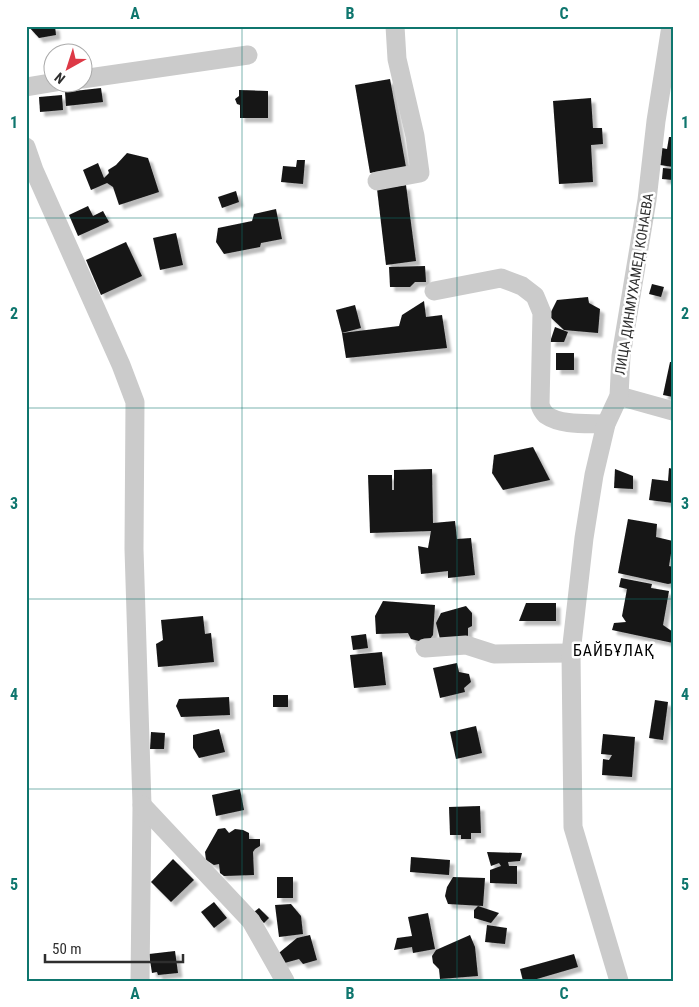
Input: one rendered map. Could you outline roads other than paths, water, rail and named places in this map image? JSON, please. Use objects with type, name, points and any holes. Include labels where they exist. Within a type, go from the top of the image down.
[{"type":"street","points":[[378,181],[420,173],[415,136],[397,59],[395,26]]},
{"type":"street","name":"ЛИЦА ДИНМУХАМЕД КОНАЕВА","points":[[619,981],[573,827],[571,654],[584,538],[594,475],[606,424],[619,396],[621,356],[647,200],[656,121],[671,26]]},
{"type":"street","points":[[92,78],[248,55]]},
{"type":"street","points":[[26,87],[42,84]]},
{"type":"street","points":[[26,147],[34,170],[121,365],[135,402],[134,549],[142,805],[140,981]]},
{"type":"street","points":[[434,291],[501,278],[522,286],[535,296],[542,313],[540,404],[546,414],[560,420],[574,423],[606,424]]},
{"type":"street","points":[[619,396],[673,411]]},
{"type":"street","points":[[425,648],[466,645],[494,654],[571,654]]},
{"type":"street","points":[[142,805],[251,921],[285,981]]},
{"type":"district","name":"БАЙБҰЛАҚ","points":[[614,650]]}]
